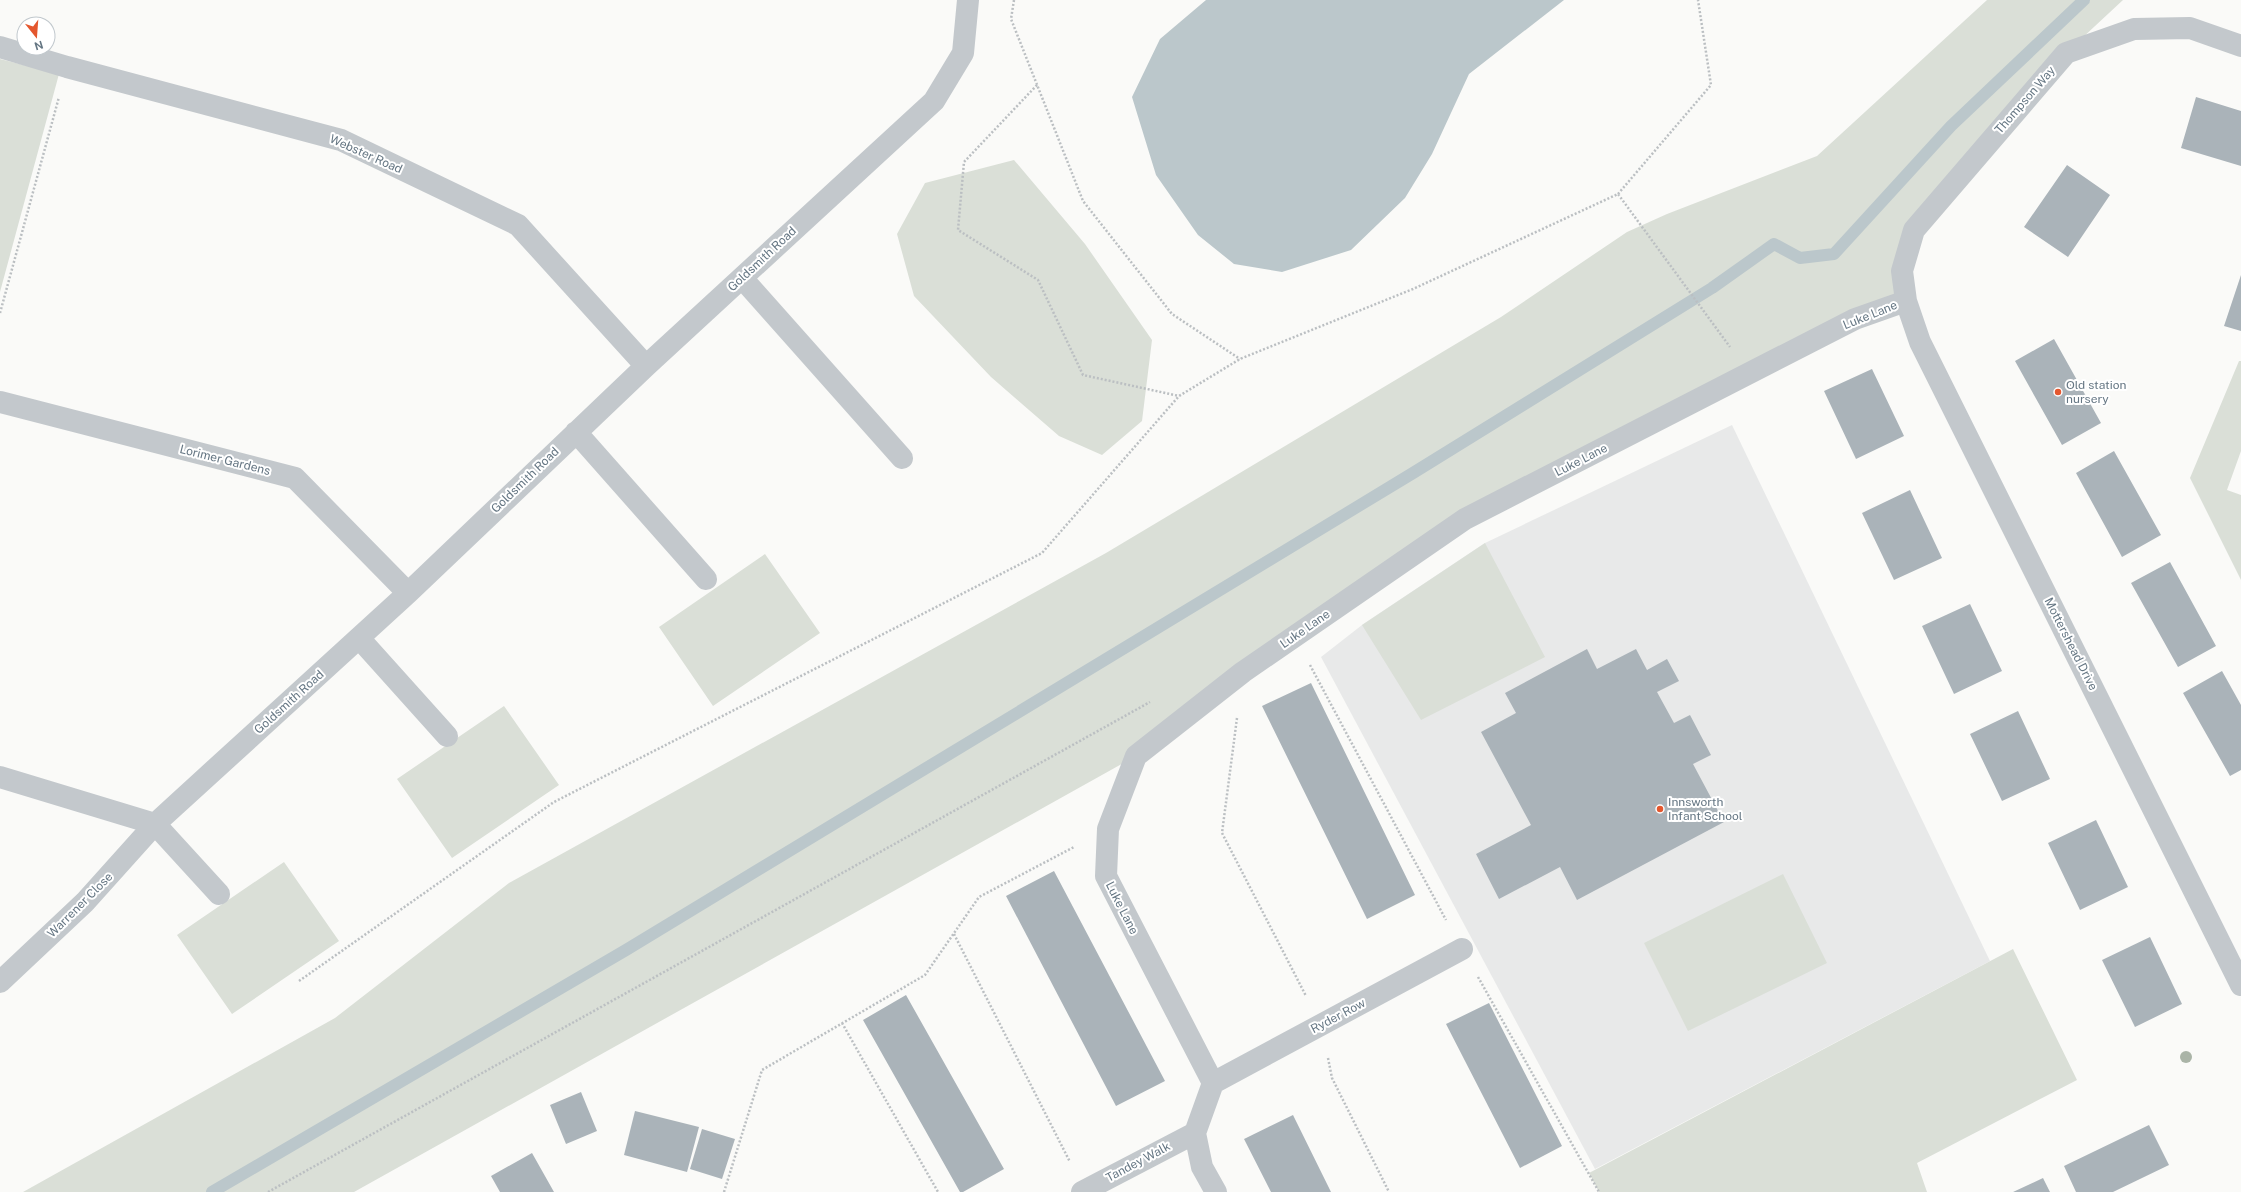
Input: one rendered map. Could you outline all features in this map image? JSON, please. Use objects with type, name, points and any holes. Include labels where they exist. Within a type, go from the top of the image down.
[{"type":"street","name":"Goldsmith Road","points":[[155,824],[408,593],[646,366],[934,101],[963,53],[968,0]]},
{"type":"street","name":"Thompson Way","points":[[1906,300],[1902,271],[1914,230],[2066,53],[2134,29],[2190,28],[2241,46]]},
{"type":"street","name":"Webster Road","points":[[0,47],[67,67],[341,140],[518,225],[646,366]]},
{"type":"street","points":[[742,278],[902,458]]},
{"type":"street","name":"Luke Lane","points":[[1213,1083],[1106,876],[1108,829],[1136,756],[1243,672],[1464,519],[1855,319],[1906,300]]},
{"type":"street","name":"Mottershead Drive","points":[[1906,300],[1920,342],[2241,985]]},
{"type":"street","name":"Lorimer Gardens","points":[[0,402],[295,478],[408,593]]},
{"type":"street","points":[[576,432],[706,579]]},
{"type":"street","points":[[359,638],[446,736]]},
{"type":"street","points":[[0,777],[155,824],[219,894]]},
{"type":"street","name":"Warrener Close","points":[[0,982],[85,902],[155,824]]},
{"type":"street","name":"Ryder Row","points":[[1213,1083],[1462,949]]},
{"type":"street","points":[[1213,1083],[1195,1133],[1202,1167],[1216,1192]]},
{"type":"street","name":"Tandey Walk","points":[[1083,1191],[1195,1133]]},
{"type":"path","points":[[1014,0],[1011,19],[1083,201],[1172,314],[1240,360]]},
{"type":"path","points":[[299,982],[554,802],[1042,553],[1179,396],[1240,360],[1413,289],[1618,194],[1711,86],[1698,0]]},
{"type":"path","points":[[0,313],[67,67]]},
{"type":"path","points":[[1037,84],[964,162],[958,230],[1038,280],[1083,375],[1179,396]]},
{"type":"path","points":[[1618,194],[1709,319]]},
{"type":"path","points":[[1295,637],[1462,949],[1599,1192]]},
{"type":"path","points":[[1243,672],[1222,833],[1321,1026],[1332,1078],[1389,1192]]},
{"type":"path","points":[[268,1192],[1152,701]]},
{"type":"path","points":[[724,1192],[762,1070],[925,975],[979,897],[1108,829]]},
{"type":"path","points":[[954,934],[1083,1191]]},
{"type":"path","points":[[842,1023],[938,1192]]},
{"type":"shaded area","points":[[1206,0],[1564,0],[1469,74],[1432,154],[1405,198],[1351,250],[1282,272],[1234,264],[1198,235],[1156,175],[1132,97],[1160,39]]},
{"type":"shaded area","points":[[1987,0],[2123,0],[2066,53],[1914,230],[1906,301],[1465,519],[1136,756],[354,1192],[23,1192],[335,1018],[509,883],[1106,553],[1501,317],[1627,232],[1667,214],[1817,156]]},
{"type":"shaded area","points":[[0,59],[59,74],[0,292]]},
{"type":"shaded area","points":[[1014,160],[1085,244],[1152,340],[1142,421],[1102,455],[1059,436],[991,377],[914,296],[897,234],[925,183]]},
{"type":"shaded area","points":[[2239,361],[2241,361],[2241,451],[2227,490],[2241,495],[2241,580],[2190,478]]},
{"type":"shaded area","name":"Innsworth Infant School","points":[[1732,425],[1990,961],[1595,1169],[1321,657],[1362,625],[1485,543]]},
{"type":"shaded area","points":[[1485,543],[1545,657],[1421,720],[1362,625]]},
{"type":"shaded area","points":[[765,554],[820,633],[713,706],[659,627]]},
{"type":"shaded area","points":[[504,706],[559,785],[452,858],[397,779]]},
{"type":"shaded area","points":[[284,862],[339,941],[232,1014],[177,935]]},
{"type":"shaded area","points":[[1783,874],[1827,963],[1688,1031],[1644,943]]},
{"type":"shaded area","points":[[2013,949],[2077,1080],[1917,1163],[1927,1192],[1599,1192],[1589,1173]]},
{"type":"building","points":[[2196,97],[2241,111],[2241,166],[2181,148]]},
{"type":"building","points":[[2067,165],[2110,195],[2068,257],[2024,227]]},
{"type":"building","points":[[2241,275],[2241,331],[2224,326]]},
{"type":"building","name":"Old station nursery","points":[[2054,339],[2101,423],[2062,445],[2015,361]]},
{"type":"building","points":[[1872,369],[1904,436],[1856,459],[1824,391]]},
{"type":"building","points":[[2114,451],[2161,535],[2122,557],[2076,473]]},
{"type":"building","points":[[1910,490],[1942,558],[1894,580],[1862,513]]},
{"type":"building","points":[[2170,562],[2216,646],[2178,667],[2131,583]]},
{"type":"building","points":[[1970,604],[2002,671],[1954,694],[1922,626]]},
{"type":"building","points":[[1587,649],[1597,669],[1636,649],[1647,670],[1667,659],[1679,681],[1657,692],[1674,723],[1690,715],[1711,755],[1693,764],[1724,822],[1577,900],[1560,867],[1499,899],[1476,854],[1531,825],[1481,732],[1516,713],[1505,693]]},
{"type":"building","points":[[2222,671],[2241,705],[2241,770],[2230,776],[2183,693]]},
{"type":"building","points":[[1311,683],[1415,895],[1367,919],[1262,706]]},
{"type":"building","points":[[2018,711],[2050,779],[2002,801],[1970,734]]},
{"type":"building","points":[[2096,820],[2128,887],[2080,910],[2048,843]]},
{"type":"building","points":[[1054,871],[1165,1081],[1116,1106],[1006,896]]},
{"type":"building","points":[[2150,937],[2182,1004],[2135,1027],[2102,960]]},
{"type":"building","points":[[906,995],[1004,1169],[963,1192],[960,1192],[863,1020]]},
{"type":"building","points":[[1489,1003],[1562,1146],[1520,1168],[1446,1024]]},
{"type":"building","points":[[581,1092],[597,1131],[566,1144],[550,1105]]},
{"type":"building","points":[[635,1111],[699,1127],[687,1172],[624,1155]]},
{"type":"building","points":[[1293,1115],[1331,1192],[1271,1192],[1244,1139]]},
{"type":"building","points":[[2149,1125],[2169,1165],[2113,1192],[2076,1192],[2064,1166]]},
{"type":"building","points":[[702,1129],[735,1139],[722,1179],[690,1169]]},
{"type":"building","points":[[532,1153],[554,1192],[500,1192],[491,1176]]},
{"type":"building","points":[[2043,1178],[2050,1192],[2013,1192]]},
{"type":"waterway","points":[[212,1192],[626,950],[1413,473],[1712,288],[1774,244],[1800,258],[1834,254],[1951,126],[2084,0]]},
{"type":"place","name":"Old station nursery","points":[[2058,392]]},
{"type":"place","name":"Innsworth Infant School","points":[[1660,809]]}]
